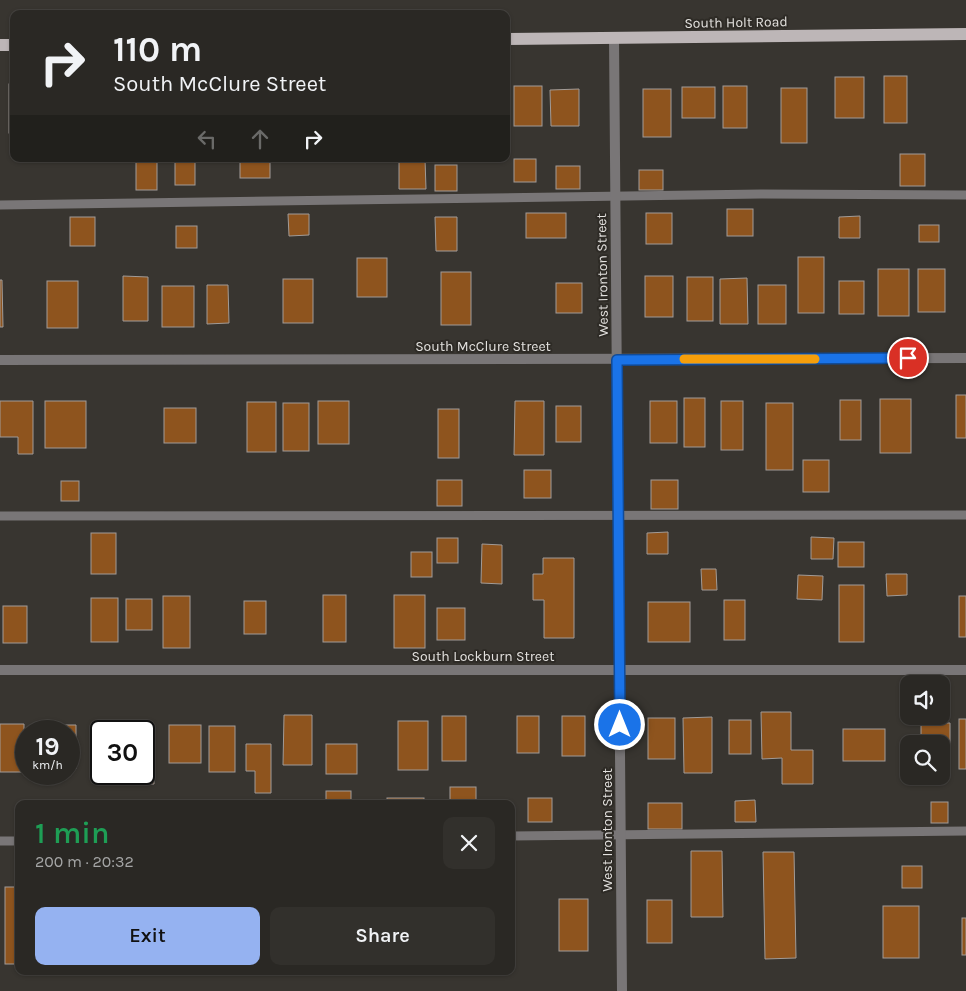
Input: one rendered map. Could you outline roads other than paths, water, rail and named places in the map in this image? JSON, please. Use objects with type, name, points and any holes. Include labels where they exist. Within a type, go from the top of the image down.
[{"type":"main road","name":"South Holt Road","points":[[510,39],[966,34]]},
{"type":"street","name":"West Ironton Street","points":[[614,38],[622,991]]},
{"type":"street","name":"South McClure Street","points":[[0,360],[966,358]]},
{"type":"street","name":"South Lockburn Street","points":[[0,670],[966,670]]},
{"type":"lane","points":[[0,205],[760,194],[966,195]]},
{"type":"lane","points":[[0,516],[966,515]]},
{"type":"lane","points":[[515,836],[966,832]]},
{"type":"lane","points":[[0,841],[15,841]]}]
